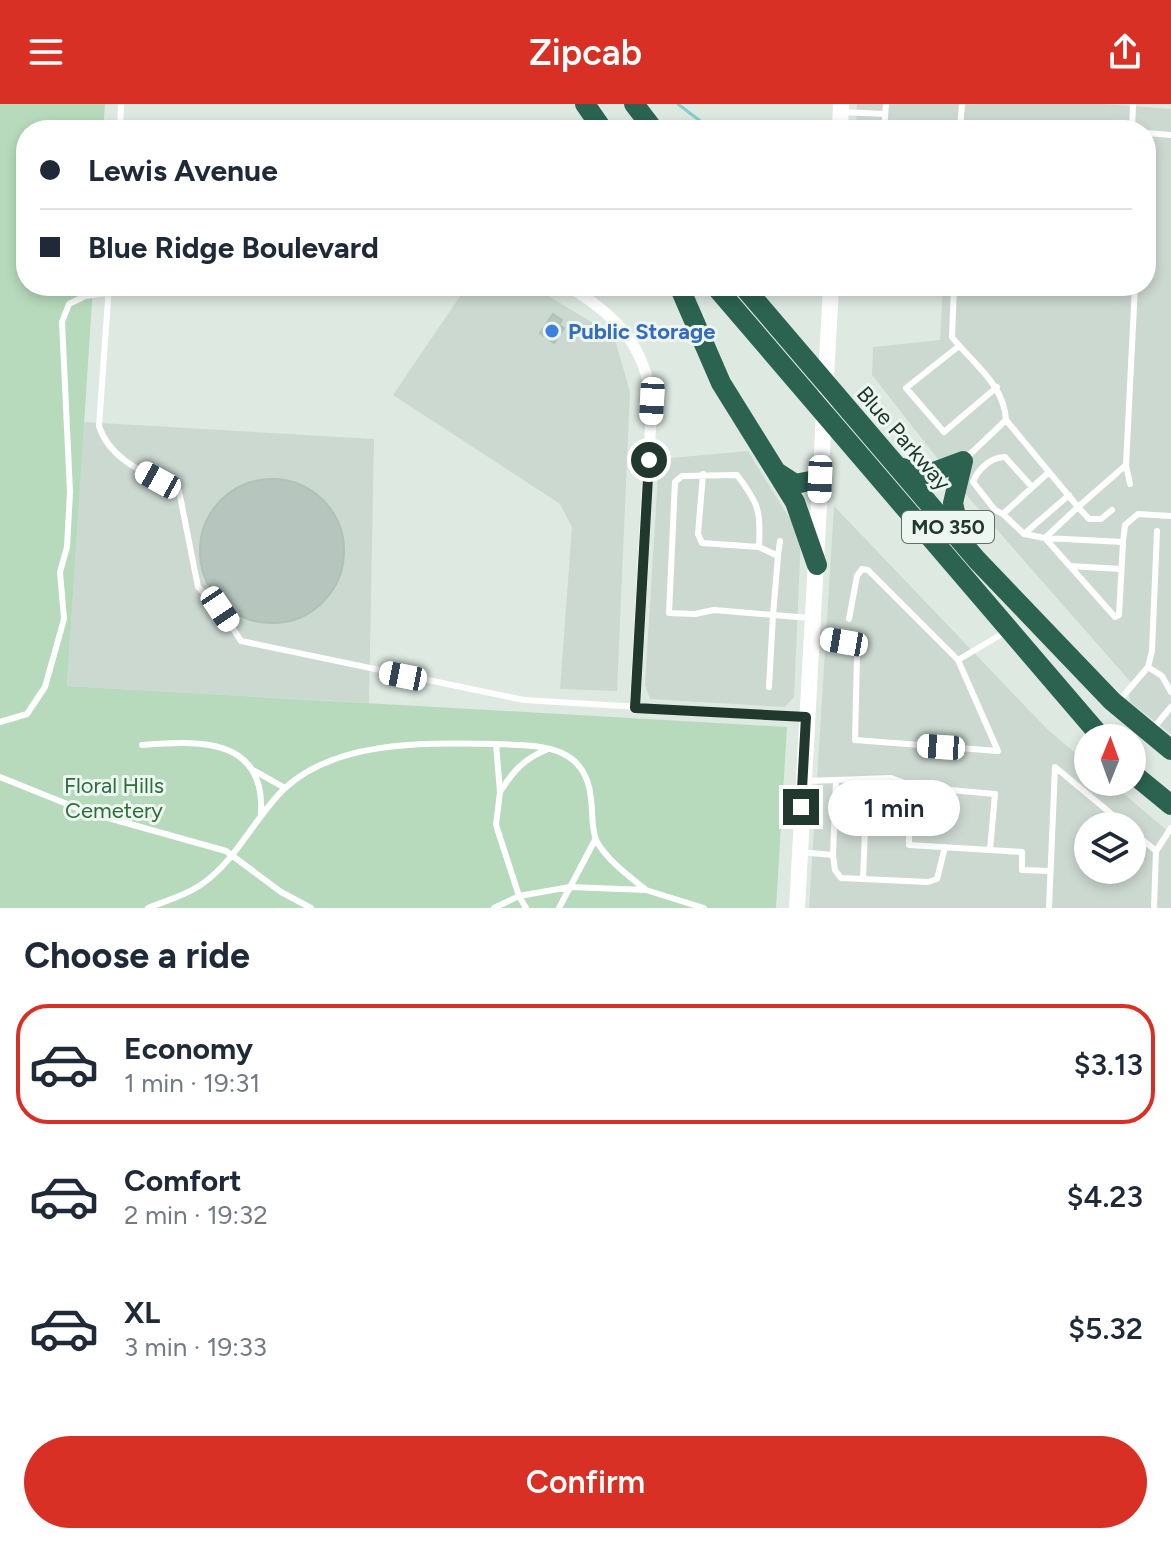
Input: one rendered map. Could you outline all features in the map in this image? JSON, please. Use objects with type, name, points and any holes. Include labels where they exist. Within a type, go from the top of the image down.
[{"type":"highway","points":[[634,104],[646,120]]},
{"type":"highway","points":[[683,296],[721,383],[801,514],[817,565]]},
{"type":"highway","name":"Blue Parkway","points":[[724,296],[1090,724]]},
{"type":"highway","name":"Blue Parkway","points":[[752,296],[962,543],[1116,704],[1171,750]]},
{"type":"highway","points":[[897,467],[928,474],[963,461]]},
{"type":"highway","points":[[962,543],[953,503],[963,461]]},
{"type":"highway","points":[[773,467],[795,484],[820,479]]},
{"type":"highway","points":[[1146,784],[1171,805]]},
{"type":"main road","points":[[797,908],[831,296]]},
{"type":"street","points":[[582,296],[622,326],[648,375],[652,401],[635,708]]},
{"type":"lane","points":[[885,120],[886,104]]},
{"type":"lane","points":[[841,108],[885,114]]},
{"type":"lane","points":[[866,120],[867,113]]},
{"type":"lane","points":[[0,722],[27,714],[45,687],[59,647],[64,619],[60,572],[67,547],[70,514],[62,322],[69,304],[85,296]]},
{"type":"lane","points":[[108,296],[99,426],[103,441],[117,456],[179,491],[198,587],[220,609],[241,641],[524,700],[806,717]]},
{"type":"lane","points":[[954,296],[952,337],[997,387],[1005,402],[1006,420],[1089,519],[1101,519],[1112,510]]},
{"type":"lane","points":[[1130,484],[1126,465],[1134,296]]},
{"type":"lane","points":[[959,346],[906,388],[944,432],[997,387]]},
{"type":"lane","points":[[963,461],[1006,420]]},
{"type":"lane","points":[[1032,487],[1005,457],[996,457],[977,472],[973,482],[995,510],[1024,534],[1123,542]]},
{"type":"lane","points":[[1045,538],[1126,465]]},
{"type":"lane","points":[[1003,514],[1049,472]]},
{"type":"lane","points":[[703,474],[698,534],[702,543],[759,547],[778,556]]},
{"type":"lane","points":[[759,547],[761,516],[757,501],[737,475],[682,476],[675,482],[669,613],[695,614],[714,610],[814,619]]},
{"type":"lane","points":[[1024,534],[1069,495]]},
{"type":"lane","points":[[1045,538],[1115,617],[1119,615],[1125,525],[1138,514],[1171,516]]},
{"type":"lane","points":[[1116,704],[1148,667],[1152,651],[1157,531]]},
{"type":"lane","points":[[769,687],[780,541]]},
{"type":"lane","points":[[1070,566],[1121,569]]},
{"type":"lane","points":[[812,637],[854,647],[857,656],[855,740],[998,751],[958,660],[868,570],[862,569],[857,576],[849,619]]},
{"type":"lane","points":[[958,660],[1009,630]]},
{"type":"lane","points":[[1148,667],[1162,676],[1171,692]]},
{"type":"lane","points":[[1149,732],[1171,707]]},
{"type":"lane","points":[[148,908],[199,886],[233,855],[261,814],[285,788],[329,762],[379,749],[434,743],[550,749],[572,756],[585,773],[595,840],[613,863],[646,890]]},
{"type":"lane","points":[[142,745],[212,744],[227,748],[265,779],[285,788]]},
{"type":"lane","points":[[496,744],[500,792],[496,825],[519,896],[526,908]]},
{"type":"lane","points":[[500,792],[514,770],[530,757],[550,749]]},
{"type":"lane","points":[[1049,908],[1055,767],[1109,812]]},
{"type":"lane","points":[[253,769],[259,785],[261,814]]},
{"type":"lane","points":[[0,777],[87,812],[208,844],[233,855],[281,892],[311,908]]},
{"type":"lane","points":[[803,781],[891,778],[916,787],[995,794],[990,850]]},
{"type":"lane","points":[[863,879],[867,780]]},
{"type":"lane","points":[[836,781],[833,855],[837,875],[928,882],[937,879],[945,847]]},
{"type":"lane","points":[[901,782],[901,813],[909,825],[909,845],[1022,852],[1022,870],[1049,871]]},
{"type":"lane","points":[[1154,908],[1156,851],[1171,828]]},
{"type":"lane","points":[[559,908],[595,840]]},
{"type":"lane","points":[[1146,843],[1156,851]]},
{"type":"lane","points":[[799,852],[833,855]]},
{"type":"lane","points":[[494,908],[519,896],[570,887],[646,890],[704,908]]},
{"type":"shaded area","points":[[857,104],[1104,104],[1171,109],[1171,734],[1130,702],[1129,694],[1135,687],[963,491],[872,375],[873,347],[940,340],[942,296],[1156,296],[1156,120],[856,120]]},
{"type":"shaded area","name":"Public Storage","points":[[460,296],[548,296],[593,323],[616,343],[630,392],[617,691],[560,689],[572,527],[560,504],[393,395]]},
{"type":"shaded area","points":[[84,422],[374,439],[369,703],[67,686]]},
{"type":"shaded area","points":[[748,451],[801,537],[794,697],[785,707],[650,699],[645,685],[659,459]]},
{"type":"shaded area","points":[[834,506],[1046,728],[1074,752],[1074,796],[1126,796],[1145,812],[1074,812],[1074,884],[1146,884],[1146,813],[1171,834],[1171,908],[809,908]]},
{"type":"green space","name":"Floral Hills Cemetery","points":[[0,104],[105,104],[104,120],[16,120],[16,296],[92,296],[67,686],[787,727],[776,908],[0,908]]},
{"type":"building","name":"Public Storage","points":[[553,314],[562,320],[559,325],[564,328],[554,343],[540,333]]},
{"type":"building","points":[[272,479],[299,485],[323,500],[338,524],[344,551],[338,578],[323,602],[299,617],[272,623],[245,617],[221,602],[206,578],[200,551],[206,524],[221,500],[245,485]]},
{"type":"waterway","points":[[678,104],[699,120]]},
{"type":"place","name":"Public Storage","points":[[552,331]]},
{"type":"route","points":[[649,460],[635,708],[806,717],[801,807]]}]
